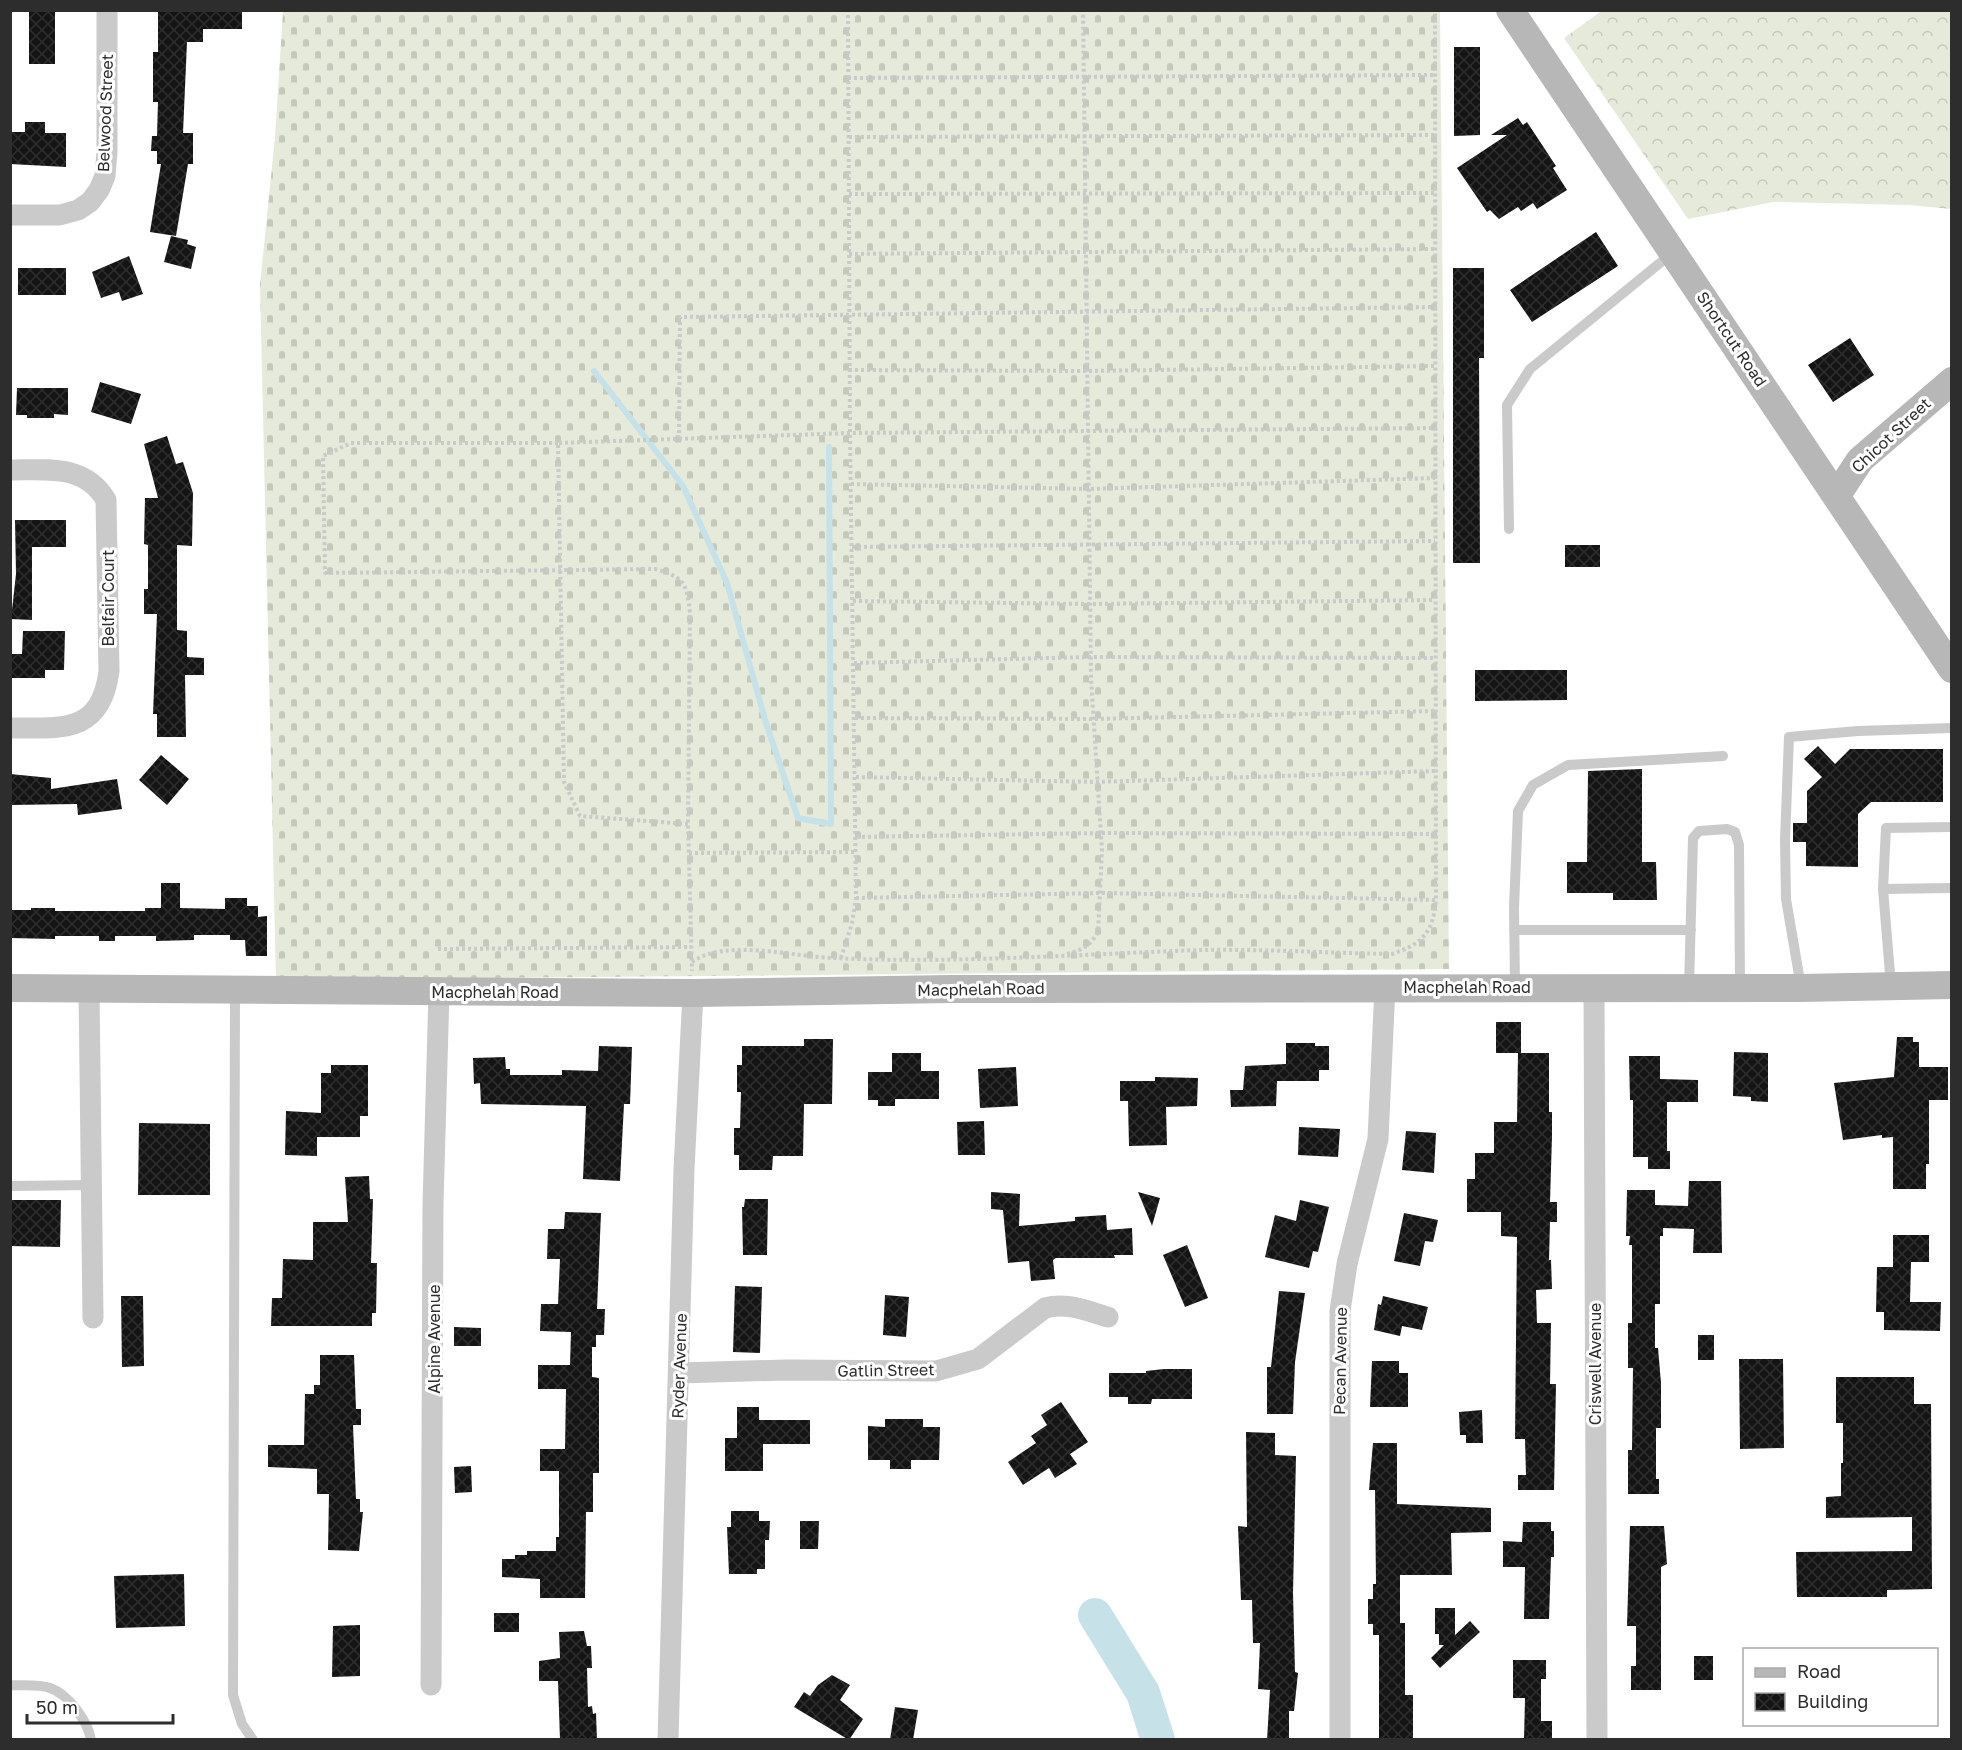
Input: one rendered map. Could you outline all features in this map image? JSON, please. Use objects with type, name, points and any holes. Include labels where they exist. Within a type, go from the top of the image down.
[{"type":"street","name":"Belwood Street","points":[[10,215],[60,215],[78,210],[90,202],[99,190],[105,176],[107,152],[107,10]]},
{"type":"street","name":"Shortcut Road","points":[[1510,10],[1952,669]]},
{"type":"street","name":"Chicot Street","points":[[1837,495],[1860,460],[1952,381]]},
{"type":"street","name":"Belfair Court","points":[[10,470],[75,472],[98,486],[106,500],[109,671],[106,690],[100,705],[80,723],[60,728],[10,728]]},
{"type":"street","name":"Macphelah Road","points":[[10,988],[693,993],[1385,986],[1801,988],[1952,985]]},
{"type":"street","name":"Pecan Avenue","points":[[1340,1740],[1340,1311],[1347,1264],[1378,1139],[1385,986]]},
{"type":"street","name":"Criswell Avenue","points":[[1594,988],[1597,1740]]},
{"type":"street","points":[[89,989],[93,1318]]},
{"type":"street","name":"Alpine Avenue","points":[[431,1685],[433,1204],[439,992]]},
{"type":"street","name":"Ryder Avenue","points":[[668,1740],[678,1373],[693,993]]},
{"type":"street","name":"Gatlin Street","points":[[678,1373],[785,1370],[936,1371],[978,1359],[1045,1308],[1056,1305],[1072,1306],[1108,1317]]},
{"type":"lane","points":[[1509,529],[1507,405],[1530,369],[1674,252]]},
{"type":"lane","points":[[1801,988],[1786,899],[1785,840],[1789,737],[1858,731],[1952,728]]},
{"type":"lane","points":[[1515,987],[1514,930],[1518,811],[1533,785],[1568,765],[1723,756]]},
{"type":"lane","points":[[1891,986],[1883,889],[1886,828],[1952,827]]},
{"type":"lane","points":[[1689,988],[1693,838],[1699,831],[1727,829],[1735,832],[1739,845],[1740,988]]},
{"type":"lane","points":[[1883,889],[1952,888]]},
{"type":"lane","points":[[1514,930],[1690,930]]},
{"type":"lane","points":[[235,990],[233,1695],[242,1724],[253,1740]]},
{"type":"lane","points":[[10,1186],[92,1185]]},
{"type":"lane","points":[[10,1685],[50,1688],[72,1704],[90,1733],[91,1740]]},
{"type":"path","points":[[841,958],[852,923],[856,898],[849,370],[848,10]]},
{"type":"path","points":[[1060,956],[1082,950],[1092,943],[1098,932],[1101,893],[1101,833],[1092,719],[1090,657],[1083,10]]},
{"type":"path","points":[[692,962],[703,954],[730,950],[841,958],[1060,956],[1204,950],[1392,954],[1414,946],[1425,934],[1434,919],[1436,900],[1437,135],[1435,10]]},
{"type":"path","points":[[849,78],[1436,75]]},
{"type":"path","points":[[849,137],[1084,134],[1437,135]]},
{"type":"path","points":[[849,194],[1436,193]]},
{"type":"path","points":[[849,254],[1436,249]]},
{"type":"path","points":[[679,439],[680,317],[1436,307]]},
{"type":"path","points":[[849,370],[1087,371],[1436,366]]},
{"type":"path","points":[[693,993],[688,824],[690,613],[688,594],[682,580],[655,569],[325,573],[323,456],[351,443],[558,443],[850,433],[1088,429],[1435,429]]},
{"type":"path","points":[[558,443],[564,782],[580,816],[688,824]]},
{"type":"path","points":[[851,484],[1088,489],[1435,478]]},
{"type":"path","points":[[852,547],[1435,541]]},
{"type":"path","points":[[853,601],[1090,604],[1435,600]]},
{"type":"path","points":[[854,663],[1090,657],[1435,658]]},
{"type":"path","points":[[855,718],[1092,719],[1435,711]]},
{"type":"path","points":[[856,777],[1096,782],[1435,771]]},
{"type":"path","points":[[856,837],[1101,833],[1436,834]]},
{"type":"path","points":[[689,853],[856,852]]},
{"type":"path","points":[[856,898],[1101,893],[1436,900]]},
{"type":"path","points":[[438,949],[691,947]]},
{"type":"green space","points":[[1603,10],[1951,11],[1951,209],[1909,205],[1773,202],[1688,219],[1564,38]]},
{"type":"green space","points":[[283,11],[1440,11],[1449,969],[276,980],[260,285],[275,137]]},
{"type":"building","points":[[29,10],[55,10],[55,64],[29,64]]},
{"type":"building","points":[[158,10],[242,10],[242,29],[203,29],[203,42],[187,42],[183,133],[193,133],[193,164],[188,164],[176,236],[150,232],[161,164],[157,164],[157,151],[151,151],[152,136],[157,136],[158,102],[153,102],[153,52],[158,52]]},
{"type":"building","points":[[1454,47],[1480,47],[1480,135],[1454,136]]},
{"type":"building","points":[[1518,118],[1523,125],[1527,122],[1556,166],[1553,168],[1567,190],[1537,209],[1533,203],[1521,211],[1518,207],[1499,219],[1490,210],[1487,212],[1457,168],[1507,135],[1491,135]]},
{"type":"building","points":[[25,122],[45,122],[45,133],[66,133],[66,167],[10,164],[10,132],[25,132]]},
{"type":"building","points":[[1596,232],[1618,266],[1532,322],[1510,290]]},
{"type":"building","points":[[171,236],[188,240],[187,244],[196,247],[191,269],[164,262]]},
{"type":"building","points":[[129,256],[143,294],[122,301],[119,292],[101,298],[92,272]]},
{"type":"building","points":[[18,268],[66,268],[66,295],[18,295]]},
{"type":"building","points":[[1453,268],[1484,268],[1484,358],[1479,358],[1480,563],[1453,563]]},
{"type":"building","points":[[1850,338],[1874,375],[1833,402],[1808,365]]},
{"type":"building","points":[[100,382],[141,394],[131,424],[91,412]]},
{"type":"building","points":[[17,388],[68,388],[68,415],[54,414],[54,418],[27,418],[27,415],[16,415]]},
{"type":"building","points":[[167,436],[176,464],[183,462],[193,493],[192,546],[177,545],[177,630],[187,631],[187,657],[204,658],[204,675],[185,675],[186,737],[157,737],[157,714],[153,714],[157,614],[144,614],[144,589],[148,589],[148,545],[144,544],[145,498],[158,498],[144,444]]},
{"type":"building","points":[[15,520],[66,520],[66,547],[32,547],[32,620],[11,619],[16,574]]},
{"type":"building","points":[[1565,545],[1600,545],[1600,567],[1565,567]]},
{"type":"building","points":[[23,631],[65,631],[64,670],[45,670],[45,678],[11,678],[11,654],[22,654]]},
{"type":"building","points":[[1475,670],[1567,670],[1567,700],[1475,701]]},
{"type":"building","points":[[1818,746],[1835,764],[1850,749],[1943,749],[1943,802],[1871,802],[1858,814],[1858,867],[1806,866],[1806,842],[1793,842],[1793,823],[1807,823],[1807,791],[1822,777],[1804,759]]},
{"type":"building","points":[[161,755],[189,779],[167,805],[139,780]]},
{"type":"building","points":[[1642,769],[1642,862],[1656,862],[1657,900],[1613,900],[1613,893],[1567,893],[1567,862],[1587,862],[1588,771]]},
{"type":"building","points":[[10,774],[51,778],[51,789],[117,779],[122,809],[78,815],[77,804],[10,805]]},
{"type":"building","points":[[161,883],[180,883],[180,908],[225,909],[225,898],[247,898],[247,906],[258,906],[258,917],[267,916],[267,956],[246,956],[245,940],[230,940],[230,935],[194,935],[194,940],[156,941],[156,936],[115,936],[115,941],[99,941],[99,936],[55,936],[55,939],[10,938],[10,910],[55,908],[55,911],[145,911],[145,908],[161,908]]},
{"type":"building","points":[[1496,1022],[1521,1022],[1521,1053],[1549,1053],[1549,1112],[1552,1112],[1550,1202],[1557,1202],[1557,1222],[1550,1222],[1549,1260],[1551,1260],[1552,1289],[1536,1290],[1537,1323],[1551,1323],[1550,1384],[1556,1384],[1554,1490],[1518,1490],[1518,1475],[1526,1475],[1525,1439],[1515,1439],[1517,1237],[1501,1236],[1501,1212],[1467,1212],[1467,1179],[1475,1179],[1475,1153],[1494,1153],[1494,1122],[1517,1122],[1518,1053],[1496,1053]]},
{"type":"building","points":[[1897,1037],[1913,1037],[1913,1042],[1919,1042],[1919,1067],[1948,1067],[1948,1100],[1929,1100],[1929,1164],[1926,1164],[1926,1189],[1893,1189],[1893,1137],[1882,1138],[1882,1135],[1843,1140],[1834,1083],[1894,1077]]},
{"type":"building","points":[[804,1039],[833,1039],[832,1104],[804,1104],[803,1156],[773,1156],[772,1170],[739,1170],[739,1155],[734,1155],[734,1128],[740,1128],[741,1092],[737,1092],[737,1065],[742,1065],[742,1046],[804,1046]]},
{"type":"building","points":[[1286,1043],[1315,1043],[1315,1046],[1329,1046],[1329,1070],[1319,1070],[1319,1081],[1277,1081],[1276,1106],[1231,1107],[1230,1090],[1243,1090],[1245,1066],[1286,1064]]},
{"type":"building","points":[[599,1046],[632,1047],[630,1104],[624,1104],[620,1181],[583,1179],[586,1106],[481,1104],[480,1083],[474,1084],[473,1058],[505,1057],[506,1069],[510,1069],[510,1075],[562,1075],[562,1070],[598,1071]]},
{"type":"building","points":[[1734,1052],[1768,1053],[1768,1102],[1751,1101],[1751,1097],[1733,1096]]},
{"type":"building","points":[[892,1053],[921,1053],[921,1071],[939,1071],[939,1099],[895,1099],[895,1106],[878,1106],[878,1100],[868,1100],[868,1072],[892,1072]]},
{"type":"building","points":[[1629,1056],[1660,1056],[1660,1079],[1698,1080],[1698,1102],[1667,1102],[1667,1151],[1670,1151],[1670,1169],[1648,1169],[1648,1157],[1633,1157],[1633,1100],[1630,1100]]},
{"type":"building","points":[[331,1065],[368,1065],[368,1116],[360,1116],[360,1137],[317,1137],[317,1156],[285,1155],[286,1111],[321,1113],[321,1073],[331,1073]]},
{"type":"building","points":[[1016,1067],[1018,1106],[980,1108],[978,1069]]},
{"type":"building","points":[[1155,1077],[1198,1078],[1197,1106],[1166,1107],[1167,1145],[1129,1146],[1128,1101],[1120,1101],[1120,1081],[1155,1081]]},
{"type":"building","points":[[984,1121],[985,1155],[958,1155],[957,1122]]},
{"type":"building","points":[[139,1123],[210,1124],[210,1195],[138,1195]]},
{"type":"building","points":[[1299,1127],[1340,1129],[1338,1157],[1298,1155]]},
{"type":"building","points":[[1406,1131],[1436,1133],[1434,1173],[1402,1170]]},
{"type":"building","points":[[369,1176],[370,1199],[373,1199],[371,1263],[377,1263],[376,1313],[372,1313],[372,1326],[271,1326],[272,1298],[282,1298],[283,1259],[313,1260],[313,1222],[348,1222],[345,1177]]},
{"type":"building","points":[[1689,1181],[1721,1181],[1722,1253],[1693,1253],[1694,1229],[1663,1228],[1663,1236],[1660,1236],[1660,1304],[1655,1304],[1655,1348],[1658,1348],[1661,1383],[1661,1428],[1656,1428],[1656,1479],[1659,1479],[1659,1494],[1628,1494],[1628,1450],[1632,1450],[1633,1368],[1628,1368],[1628,1323],[1632,1323],[1632,1245],[1629,1245],[1630,1236],[1626,1236],[1627,1190],[1655,1190],[1655,1205],[1688,1206]]},
{"type":"building","points":[[991,1192],[1020,1194],[1019,1226],[1075,1221],[1075,1217],[1106,1215],[1107,1230],[1132,1228],[1133,1255],[1114,1255],[1115,1258],[1056,1258],[1053,1260],[1055,1279],[1031,1281],[1029,1261],[1008,1263],[1003,1210],[991,1209]]},
{"type":"building","points":[[1138,1192],[1160,1198],[1152,1226]]},
{"type":"building","points":[[745,1199],[768,1199],[767,1255],[743,1255],[742,1207],[744,1207]]},
{"type":"building","points":[[10,1200],[61,1200],[60,1247],[10,1246]]},
{"type":"building","points":[[1300,1200],[1329,1207],[1318,1252],[1313,1251],[1309,1268],[1265,1257],[1275,1215],[1296,1221]]},
{"type":"building","points":[[565,1212],[601,1213],[597,1309],[605,1309],[604,1335],[596,1335],[596,1347],[592,1347],[592,1377],[599,1378],[599,1473],[593,1473],[593,1512],[586,1512],[585,1598],[540,1598],[540,1579],[502,1577],[502,1559],[515,1559],[515,1555],[527,1555],[527,1551],[556,1551],[556,1537],[559,1537],[559,1471],[540,1471],[540,1449],[565,1449],[566,1389],[538,1389],[538,1365],[570,1365],[571,1332],[540,1331],[541,1304],[558,1304],[560,1259],[547,1259],[548,1229],[564,1229]]},
{"type":"building","points":[[1404,1213],[1438,1220],[1433,1242],[1425,1241],[1420,1266],[1394,1261]]},
{"type":"building","points":[[1893,1235],[1929,1235],[1929,1262],[1911,1262],[1910,1302],[1941,1302],[1940,1331],[1884,1330],[1884,1312],[1876,1312],[1877,1267],[1893,1267]]},
{"type":"building","points":[[1187,1245],[1208,1298],[1185,1307],[1163,1255]]},
{"type":"building","points":[[735,1286],[762,1287],[760,1353],[733,1352]]},
{"type":"building","points":[[1279,1291],[1305,1293],[1295,1362],[1293,1414],[1267,1414],[1267,1367],[1271,1367]]},
{"type":"building","points":[[885,1295],[909,1297],[906,1337],[883,1335]]},
{"type":"building","points":[[121,1296],[143,1296],[144,1366],[122,1367]]},
{"type":"building","points":[[1383,1296],[1428,1307],[1422,1330],[1402,1326],[1400,1336],[1374,1330],[1378,1304],[1381,1305]]},
{"type":"building","points":[[454,1327],[481,1328],[481,1346],[454,1346]]},
{"type":"building","points":[[1698,1335],[1714,1335],[1714,1360],[1698,1360]]},
{"type":"building","points":[[320,1355],[354,1355],[356,1409],[361,1409],[361,1425],[353,1425],[356,1499],[360,1499],[360,1512],[363,1512],[359,1551],[328,1550],[329,1494],[317,1494],[317,1469],[268,1467],[268,1445],[304,1445],[305,1394],[314,1394],[314,1385],[320,1385]]},
{"type":"building","points":[[1739,1359],[1783,1359],[1784,1448],[1740,1449]]},
{"type":"building","points":[[1372,1361],[1399,1361],[1399,1373],[1408,1373],[1408,1407],[1370,1407]]},
{"type":"building","points":[[1192,1369],[1192,1399],[1152,1399],[1151,1404],[1128,1404],[1128,1397],[1109,1397],[1109,1373],[1146,1373],[1146,1371]]},
{"type":"building","points":[[1836,1377],[1914,1377],[1914,1404],[1931,1404],[1932,1589],[1887,1590],[1887,1597],[1797,1597],[1796,1552],[1912,1551],[1912,1517],[1826,1518],[1826,1497],[1841,1496],[1843,1423],[1836,1423]]},
{"type":"building","points":[[1061,1402],[1088,1442],[1070,1454],[1077,1464],[1055,1478],[1049,1468],[1023,1485],[1008,1462],[1036,1443],[1031,1436],[1047,1425],[1041,1415]]},
{"type":"building","points":[[737,1407],[759,1407],[759,1420],[810,1420],[810,1444],[763,1444],[763,1471],[725,1471],[725,1438],[737,1438]]},
{"type":"building","points":[[1482,1410],[1483,1443],[1466,1443],[1466,1435],[1460,1435],[1459,1412]]},
{"type":"building","points":[[885,1419],[923,1419],[923,1427],[940,1427],[939,1460],[911,1460],[911,1469],[890,1469],[890,1460],[868,1460],[868,1426],[885,1427]]},
{"type":"building","points":[[1246,1432],[1275,1433],[1275,1455],[1296,1456],[1293,1593],[1295,1672],[1298,1673],[1294,1711],[1289,1711],[1289,1740],[1267,1740],[1270,1690],[1258,1689],[1260,1643],[1253,1643],[1252,1600],[1241,1600],[1238,1526],[1247,1527]]},
{"type":"building","points":[[1373,1443],[1397,1443],[1397,1504],[1491,1508],[1491,1532],[1451,1533],[1452,1575],[1400,1575],[1400,1623],[1405,1623],[1405,1695],[1413,1695],[1413,1740],[1379,1740],[1379,1635],[1373,1635],[1373,1624],[1368,1624],[1368,1599],[1373,1599],[1373,1584],[1376,1584],[1375,1490],[1369,1490]]},
{"type":"building","points":[[471,1466],[472,1492],[455,1493],[454,1467]]},
{"type":"building","points":[[731,1511],[759,1511],[759,1521],[770,1521],[769,1540],[765,1540],[765,1569],[757,1569],[757,1574],[729,1574],[727,1527],[731,1527]]},
{"type":"building","points":[[800,1521],[819,1521],[818,1549],[800,1549]]},
{"type":"building","points":[[1523,1522],[1551,1522],[1551,1531],[1554,1531],[1549,1619],[1524,1619],[1525,1567],[1503,1567],[1503,1541],[1522,1542]]},
{"type":"building","points":[[1630,1526],[1664,1526],[1667,1564],[1661,1567],[1661,1690],[1631,1690],[1631,1666],[1636,1666],[1636,1626],[1627,1626]]},
{"type":"building","points":[[184,1574],[185,1626],[116,1628],[114,1576]]},
{"type":"building","points":[[1435,1608],[1455,1608],[1455,1635],[1470,1621],[1480,1632],[1440,1668],[1431,1658],[1444,1645],[1439,1645],[1439,1634],[1435,1634]]},
{"type":"building","points":[[494,1613],[519,1613],[519,1632],[494,1632]]},
{"type":"building","points":[[360,1625],[360,1676],[332,1677],[333,1626]]},
{"type":"building","points":[[584,1631],[587,1646],[591,1646],[592,1668],[587,1668],[588,1707],[592,1706],[593,1714],[596,1713],[597,1740],[560,1740],[558,1681],[539,1681],[539,1661],[560,1658],[559,1632]]},
{"type":"building","points":[[1694,1656],[1713,1656],[1713,1680],[1694,1680]]},
{"type":"building","points":[[1513,1660],[1546,1660],[1546,1679],[1541,1679],[1541,1721],[1552,1721],[1552,1740],[1524,1740],[1525,1698],[1513,1698]]},
{"type":"building","points":[[832,1675],[850,1685],[840,1700],[863,1719],[849,1740],[794,1707],[804,1692],[810,1696],[818,1685]]},
{"type":"building","points":[[895,1707],[918,1710],[913,1740],[890,1740]]},
{"type":"waterway","points":[[594,371],[683,486],[727,583],[766,723],[798,818],[831,824],[829,447]]},
{"type":"waterway","points":[[1095,1615],[1143,1693],[1158,1740]]}]
